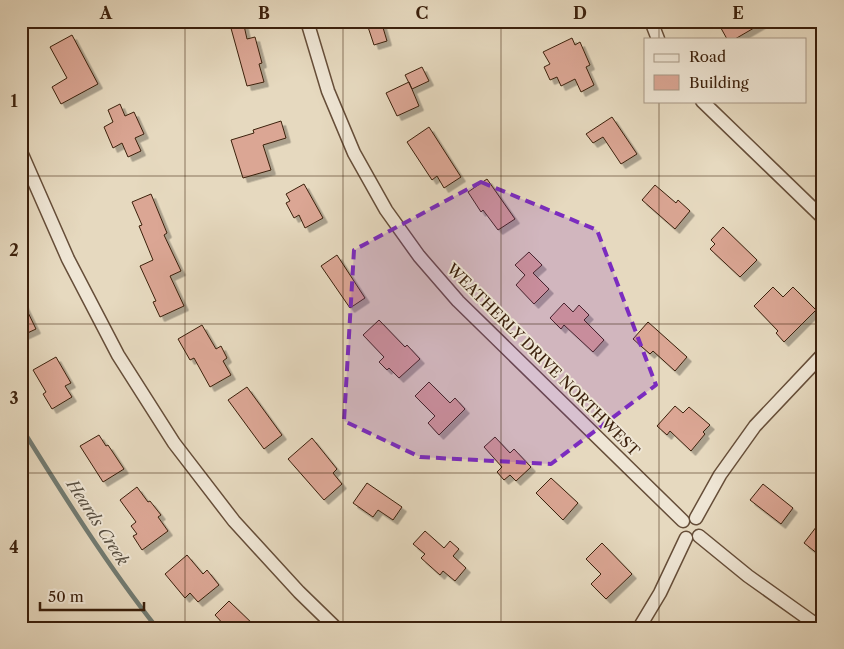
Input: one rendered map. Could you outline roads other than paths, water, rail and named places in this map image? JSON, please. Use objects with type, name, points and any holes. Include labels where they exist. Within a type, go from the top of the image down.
[{"type":"street","name":"WEATHERLY DRIVE NORTHWEST","points":[[307,21],[328,91],[354,153],[386,210],[419,256],[458,301],[683,521]]},
{"type":"street","points":[[651,21],[658,38]]},
{"type":"street","points":[[703,102],[823,218]]},
{"type":"street","points":[[21,152],[68,259],[118,355],[174,443],[234,522],[299,592],[336,628]]},
{"type":"street","points":[[696,518],[720,475],[755,426],[823,354]]},
{"type":"street","points":[[690,517],[696,518],[701,525],[699,536],[692,539],[686,538],[681,532],[683,521],[690,517]]},
{"type":"street","points":[[699,536],[748,576],[821,628]]},
{"type":"street","points":[[640,628],[660,594],[686,538]]},
{"type":"waterway","name":"Heards Creek","points":[[21,427],[103,555],[157,628]]}]
